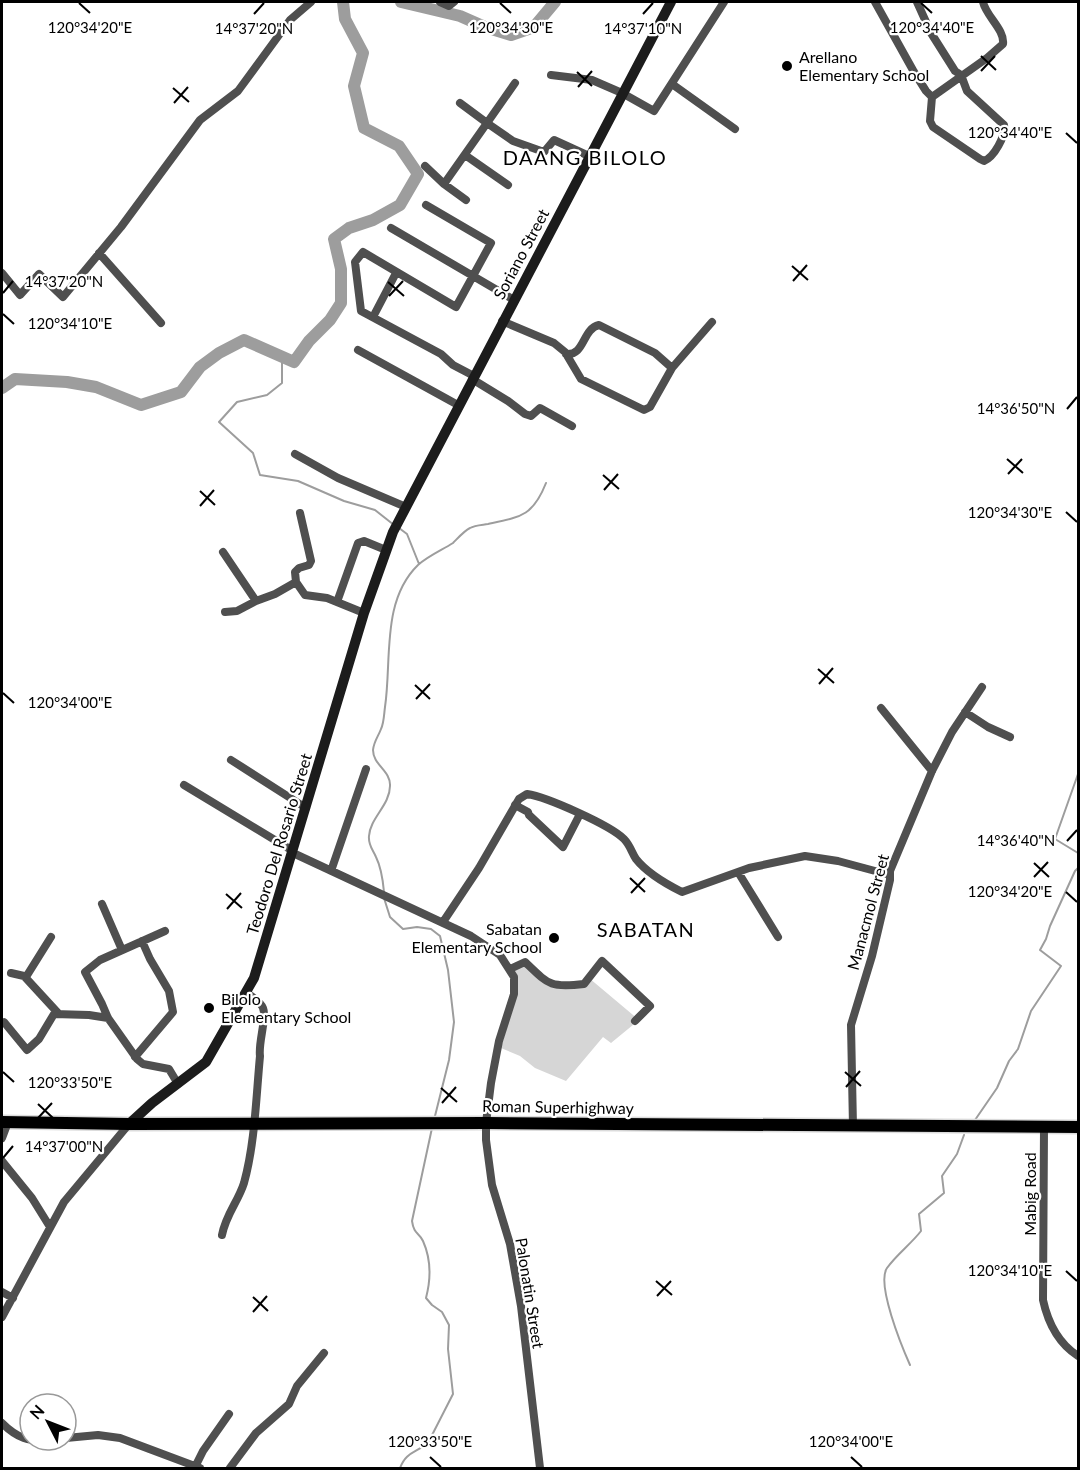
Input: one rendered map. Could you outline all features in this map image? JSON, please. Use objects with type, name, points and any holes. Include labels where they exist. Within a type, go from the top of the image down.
[{"type":"main road","name":"Soriano Street","points":[[396,526],[671,2]]},
{"type":"main road","name":"Teodoro Del Rosario Street","points":[[129,1124],[206,1062],[246,992],[258,965],[364,613],[396,526]]},
{"type":"main road","name":"Roman Superhighway","points":[[5,1122],[1078,1127]]},
{"type":"street","points":[[2,273],[20,295],[39,274],[63,297],[200,120],[238,91],[290,20],[311,2]]},
{"type":"street","points":[[440,2],[448,6],[454,2]]},
{"type":"street","points":[[551,75],[592,80],[654,111],[724,2]]},
{"type":"street","points":[[875,2],[909,63],[932,97],[930,121],[933,128],[980,159],[984,161],[989,159],[1005,132],[1004,125],[967,91],[961,75],[955,71],[940,48],[917,2]]},
{"type":"street","points":[[932,97],[981,63],[1004,42],[983,2]]},
{"type":"street","points":[[444,183],[515,83]]},
{"type":"street","points":[[672,84],[735,129]]},
{"type":"street","points":[[460,103],[526,147],[544,152],[554,140],[589,156]]},
{"type":"street","points":[[465,155],[508,185]]},
{"type":"street","points":[[425,166],[466,200]]},
{"type":"street","points":[[426,205],[491,243],[456,307],[363,252],[355,262],[361,311],[441,354],[453,365],[527,415],[531,416],[540,408],[572,426]]},
{"type":"street","points":[[391,228],[474,274],[514,300]]},
{"type":"street","points":[[99,253],[161,323]]},
{"type":"street","points":[[373,317],[396,273]]},
{"type":"street","points":[[502,321],[554,343],[566,354],[581,379],[642,410],[650,407],[672,368],[712,322]]},
{"type":"street","points":[[566,354],[577,352],[591,329],[599,325],[655,353],[672,368]]},
{"type":"street","points":[[358,350],[458,405]]},
{"type":"street","points":[[295,454],[338,478],[406,507]]},
{"type":"street","points":[[300,513],[311,561],[309,565],[297,569],[296,582],[307,596],[337,602],[364,613]]},
{"type":"street","points":[[337,602],[358,543],[363,541],[386,550]]},
{"type":"street","points":[[223,552],[256,601]]},
{"type":"street","points":[[225,612],[237,611],[296,582]]},
{"type":"street","name":"Manacmol Street","points":[[853,1127],[851,1025],[872,956],[890,875],[932,771],[952,732],[982,687]]},
{"type":"street","points":[[881,708],[932,771]]},
{"type":"street","points":[[965,712],[988,727],[1010,737]]},
{"type":"street","points":[[231,760],[306,808]]},
{"type":"street","points":[[331,871],[366,769]]},
{"type":"street","points":[[184,785],[293,852],[443,922],[493,949],[510,969],[525,962],[544,980],[560,987],[584,984],[602,961],[650,1006],[635,1021]]},
{"type":"street","points":[[443,922],[479,868],[515,805],[521,797],[529,794],[580,814],[619,835],[641,864],[682,892],[738,872],[805,856],[838,861],[890,875]]},
{"type":"street","points":[[515,805],[528,812],[563,847],[580,814]]},
{"type":"street","points":[[738,872],[778,937]]},
{"type":"street","points":[[102,904],[122,950]]},
{"type":"street","points":[[165,931],[100,960],[85,971],[108,1018],[135,1057],[143,1064],[169,1069],[178,1084]]},
{"type":"street","points":[[26,978],[51,937]]},
{"type":"street","points":[[135,1057],[173,1012],[170,991],[150,959],[142,941]]},
{"type":"street","name":"Palonatin Street","points":[[510,969],[514,977],[514,994],[497,1048],[486,1123],[490,1173],[510,1244],[521,1306],[540,1468]]},
{"type":"street","points":[[11,973],[26,978],[58,1013]]},
{"type":"street","points":[[222,1235],[229,1212],[244,1180],[254,1123],[260,1056],[258,1047],[264,1011],[261,1005],[246,992]]},
{"type":"street","points":[[2,1023],[4,1022],[27,1050],[39,1039],[50,1018],[58,1013],[108,1018]]},
{"type":"street","points":[[2,1138],[5,1122]]},
{"type":"street","points":[[2,1317],[50,1227],[74,1189],[129,1124]]},
{"type":"street","name":"Mabig Road","points":[[1044,1128],[1043,1300],[1049,1321],[1057,1335],[1078,1356]]},
{"type":"street","points":[[2,1161],[32,1198],[50,1227]]},
{"type":"street","points":[[2,1292],[13,1298]]},
{"type":"street","points":[[230,1468],[256,1433],[289,1404],[297,1386],[324,1353]]},
{"type":"street","points":[[78,1437],[120,1438],[197,1468],[203,1451],[229,1414]]},
{"type":"street","points":[[2,1424],[18,1437]]},
{"type":"shaded area","points":[[525,963],[541,979],[558,989],[589,978],[639,1020],[611,1043],[603,1037],[566,1081],[535,1068],[520,1056],[501,1048],[514,1002],[513,969]]},
{"type":"waterway","points":[[2,388],[15,379],[67,382],[96,387],[141,405],[181,392],[200,367],[219,353],[244,340],[294,362],[309,341],[330,320],[341,303],[341,269],[334,239],[349,228],[373,220],[400,205],[418,174],[399,146],[364,128],[354,86],[363,53],[345,19],[343,2]]},
{"type":"waterway","points":[[401,2],[460,16],[511,35],[534,27],[555,2]]},
{"type":"waterway","points":[[282,357],[282,383],[267,395],[237,402],[219,422],[253,453],[260,475],[298,481],[344,501],[375,510],[394,525]]},
{"type":"waterway","points":[[384,892],[378,861],[370,845],[369,836],[370,829],[387,799],[390,781],[376,760],[373,750],[383,721],[390,632],[398,596],[406,580],[418,565],[453,543],[472,527],[517,517],[531,509],[546,483]]},
{"type":"waterway","points":[[399,528],[407,534],[419,564]]},
{"type":"waterway","points":[[1078,774],[1055,839],[1078,853]]},
{"type":"waterway","points":[[975,1120],[997,1088],[1009,1061],[1018,1049],[1031,1011],[1061,966],[1040,950],[1078,868]]},
{"type":"waterway","points":[[384,898],[390,917],[403,929],[417,927],[431,929],[440,936],[448,970],[454,1022],[449,1060],[434,1120]]},
{"type":"waterway","points":[[400,1468],[409,1455],[429,1441],[453,1394],[448,1349],[449,1325],[442,1312],[426,1298],[429,1284],[428,1255],[412,1221],[432,1128]]},
{"type":"waterway","points":[[910,1365],[891,1316],[885,1276],[887,1268],[921,1231],[919,1214],[944,1193],[942,1176],[957,1154],[964,1135]]},
{"type":"place","name":"Arellano Elementary School","points":[[787,66]]},
{"type":"place","name":"Sabatan Elementary School","points":[[554,938]]},
{"type":"place","name":"Bilolo Elementary School","points":[[209,1008]]},
{"type":"district","name":"DAANG BILOLO","points":[[585,158]]},
{"type":"district","name":"SABATAN","points":[[646,930]]}]
